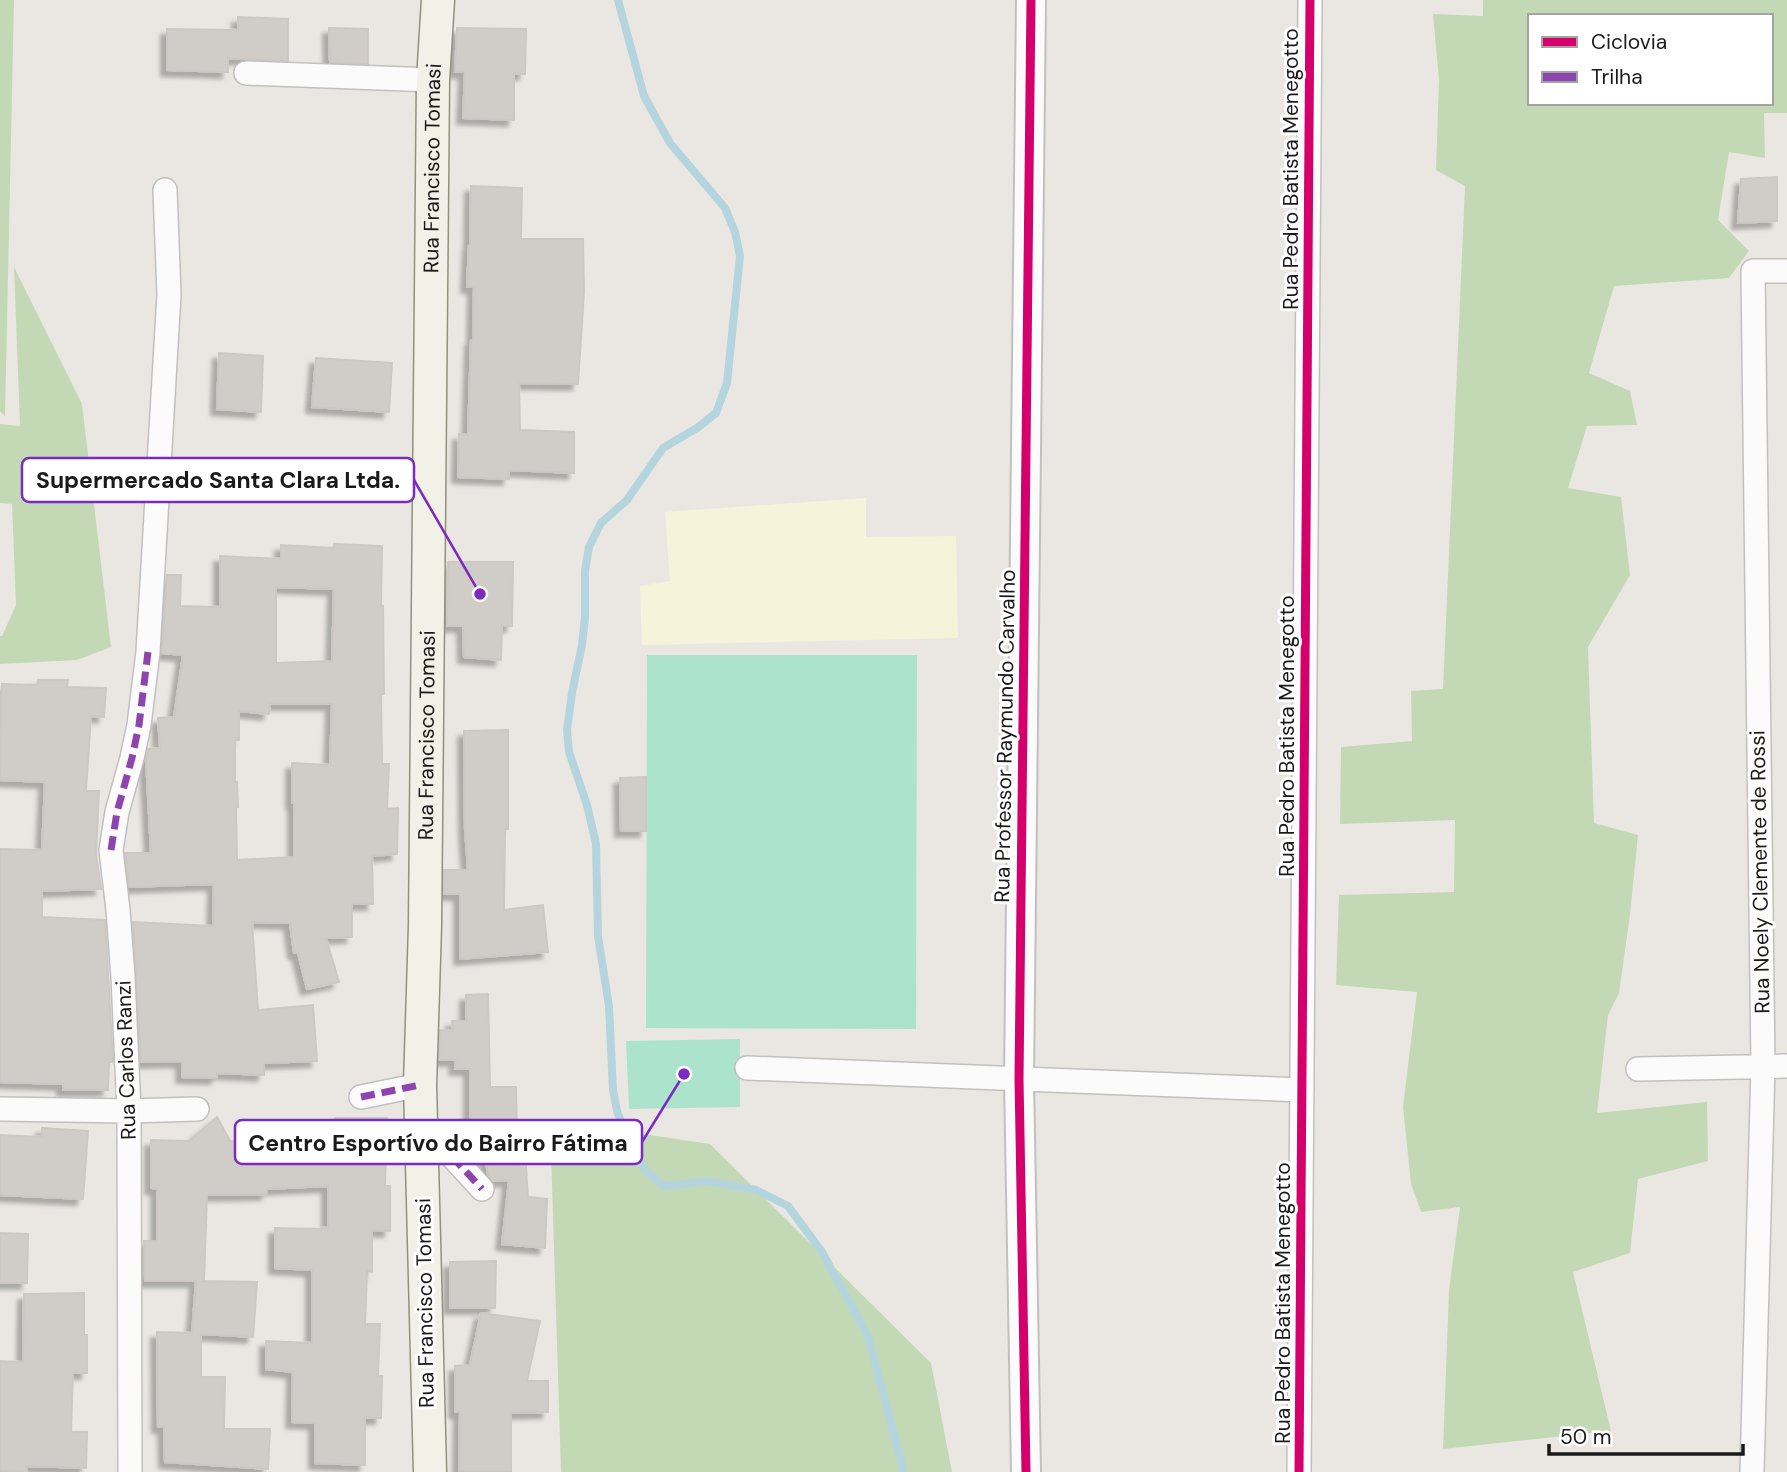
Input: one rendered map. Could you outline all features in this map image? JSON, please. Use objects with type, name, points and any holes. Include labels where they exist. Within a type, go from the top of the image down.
[{"type":"main road","name":"Rua Francisco Tomasi","points":[[429,1472],[420,1085],[425,926],[433,80],[438,0]]},
{"type":"street","name":"Rua Professor Raymundo Carvalho","points":[[1026,1472],[1019,1079],[1031,0]]},
{"type":"street","name":"Rua Pedro Batista Menegotto","points":[[1299,1472],[1310,0]]},
{"type":"street","points":[[246,73],[433,80]]},
{"type":"street","name":"Rua Carlos Ranzi","points":[[130,1472],[129,1111],[123,977],[111,850],[117,812],[139,725],[148,652],[169,294],[165,190]]},
{"type":"street","name":"Rua Noely Clemente de Rossi","points":[[1752,1472],[1762,1066],[1753,271],[1787,271]]},
{"type":"street","points":[[1638,1069],[1787,1066]]},
{"type":"street","points":[[747,1068],[1302,1090]]},
{"type":"street","points":[[361,1097],[420,1085]]},
{"type":"street","points":[[0,1109],[197,1109]]},
{"type":"street","points":[[421,1128],[437,1140],[482,1189]]},
{"type":"shaded area","points":[[0,0],[14,0],[5,416],[0,411]]},
{"type":"shaded area","points":[[1483,0],[1787,0],[1787,113],[1764,113],[1765,158],[1729,152],[1718,220],[1749,251],[1729,278],[1614,286],[1589,373],[1630,391],[1637,425],[1587,426],[1568,488],[1621,497],[1630,575],[1588,647],[1594,823],[1638,835],[1619,993],[1608,1015],[1597,1113],[1707,1102],[1708,1161],[1638,1179],[1630,1253],[1573,1272],[1611,1431],[1443,1449],[1449,1290],[1460,1207],[1421,1212],[1411,1184],[1403,1107],[1417,992],[1336,985],[1339,895],[1454,892],[1455,820],[1340,824],[1341,747],[1412,741],[1411,691],[1443,689],[1465,186],[1436,170],[1439,80],[1433,14],[1483,16]]},
{"type":"shaded area","points":[[14,267],[82,404],[111,647],[77,660],[0,664],[0,636],[16,605],[12,504],[0,503],[0,424],[20,426]]},
{"type":"shaded area","points":[[866,498],[866,537],[956,536],[958,638],[642,645],[640,586],[670,581],[665,512]]},
{"type":"shaded area","points":[[550,1120],[710,1144],[931,1363],[952,1472],[561,1472]]},
{"type":"green space","points":[[647,655],[917,655],[916,1029],[646,1028]]},
{"type":"green space","points":[[740,1039],[740,1107],[629,1109],[626,1041]]},
{"type":"building","points":[[238,17],[288,19],[288,61],[228,58],[228,72],[167,70],[167,29],[238,30]]},
{"type":"building","points":[[329,28],[368,29],[368,64],[330,62]]},
{"type":"building","points":[[457,28],[526,29],[525,74],[514,74],[514,120],[463,118],[465,72],[455,72]]},
{"type":"building","points":[[1777,177],[1777,221],[1738,223],[1741,179]]},
{"type":"building","points":[[471,186],[522,188],[521,239],[583,239],[584,292],[578,384],[519,384],[520,430],[574,432],[574,473],[509,470],[509,479],[458,477],[459,434],[468,435],[473,340],[474,287],[467,287]]},
{"type":"building","points":[[219,353],[263,356],[261,412],[217,409]]},
{"type":"building","points":[[316,358],[392,363],[389,412],[312,407]]},
{"type":"building","points":[[334,544],[382,546],[382,764],[389,764],[387,809],[398,808],[397,854],[372,856],[373,904],[352,904],[352,937],[326,938],[339,982],[307,989],[298,953],[294,953],[290,923],[252,922],[258,1010],[313,1005],[317,1061],[264,1063],[264,1075],[217,1073],[217,1078],[182,1077],[182,1061],[141,1062],[133,922],[213,926],[214,884],[129,887],[125,853],[151,853],[146,759],[148,749],[160,748],[158,718],[174,717],[183,655],[162,653],[167,575],[181,575],[180,606],[220,607],[220,556],[281,559],[281,545],[334,548]],"holes":[[[276,587],[334,589],[332,661],[276,663]],[[270,704],[332,704],[330,765],[292,763],[294,857],[237,860],[235,740],[239,740],[239,711],[269,714]]]},
{"type":"building","points":[[448,562],[513,562],[512,626],[502,626],[501,660],[464,657],[463,626],[447,626]]},
{"type":"building","points":[[38,680],[68,680],[67,687],[106,688],[104,717],[91,716],[86,791],[99,791],[96,854],[101,889],[42,891],[42,917],[105,920],[113,1062],[109,1062],[108,1090],[63,1090],[63,1084],[0,1082],[0,849],[42,850],[45,782],[0,780],[2,684],[37,685]]},
{"type":"building","points":[[508,730],[508,829],[505,829],[504,910],[543,905],[548,952],[460,959],[460,894],[444,894],[444,870],[468,870],[464,731]]},
{"type":"building","points":[[646,777],[646,831],[621,831],[620,778]]},
{"type":"building","points":[[488,994],[490,1087],[516,1087],[517,1139],[524,1138],[528,1197],[547,1199],[545,1248],[502,1244],[509,1180],[493,1181],[488,1174],[481,1134],[470,1134],[470,1069],[455,1069],[456,1060],[439,1060],[440,1030],[453,1031],[452,1021],[466,1021],[466,995]]},
{"type":"building","points":[[217,1117],[230,1141],[270,1142],[269,1126],[299,1127],[335,1123],[335,1118],[387,1118],[385,1186],[390,1186],[390,1231],[372,1230],[372,1272],[367,1271],[365,1324],[380,1324],[378,1376],[382,1376],[381,1418],[365,1418],[365,1465],[315,1463],[315,1423],[292,1422],[293,1372],[266,1369],[266,1341],[312,1343],[312,1270],[275,1268],[275,1228],[328,1228],[328,1186],[267,1189],[267,1194],[207,1195],[204,1281],[257,1282],[253,1337],[201,1334],[201,1377],[225,1377],[224,1429],[270,1429],[268,1469],[165,1462],[164,1427],[158,1427],[157,1332],[192,1333],[196,1281],[145,1281],[144,1241],[157,1241],[157,1189],[151,1188],[151,1140],[189,1141]]},
{"type":"building","points":[[42,1128],[88,1131],[83,1199],[0,1195],[0,1135],[42,1137]]},
{"type":"building","points":[[0,1233],[28,1234],[27,1283],[0,1283]]},
{"type":"building","points":[[496,1261],[495,1308],[450,1308],[450,1262]]},
{"type":"building","points":[[84,1293],[87,1373],[73,1373],[71,1432],[87,1432],[86,1468],[26,1466],[27,1472],[0,1470],[0,1361],[23,1362],[24,1294]]},
{"type":"building","points":[[481,1313],[540,1321],[527,1381],[548,1381],[548,1412],[511,1413],[511,1472],[459,1472],[460,1412],[455,1412],[455,1366],[470,1365]]},
{"type":"waterway","points":[[618,0],[644,96],[670,143],[725,208],[735,232],[740,256],[727,383],[716,413],[663,448],[627,500],[601,523],[589,547],[585,571],[582,645],[567,730],[569,752],[587,805],[596,844],[598,936],[609,1006],[613,1090],[617,1111],[645,1170],[664,1186],[708,1181],[756,1190],[788,1206],[822,1252],[868,1336],[904,1472]]},
{"type":"marked path","points":[[111,850],[117,812],[139,725],[148,652]]},
{"type":"marked path","points":[[361,1097],[420,1085]]},
{"type":"marked path","points":[[421,1128],[437,1140],[482,1189]]},
{"type":"cycle path","points":[[1026,1472],[1019,1079],[1031,0]]},
{"type":"cycle path","points":[[1299,1472],[1310,0]]},
{"type":"place","name":"Supermercado Santa Clara Ltda.","points":[[480,594]]},
{"type":"place","name":"Centro Esportívo do Bairro Fátima","points":[[684,1074]]}]
